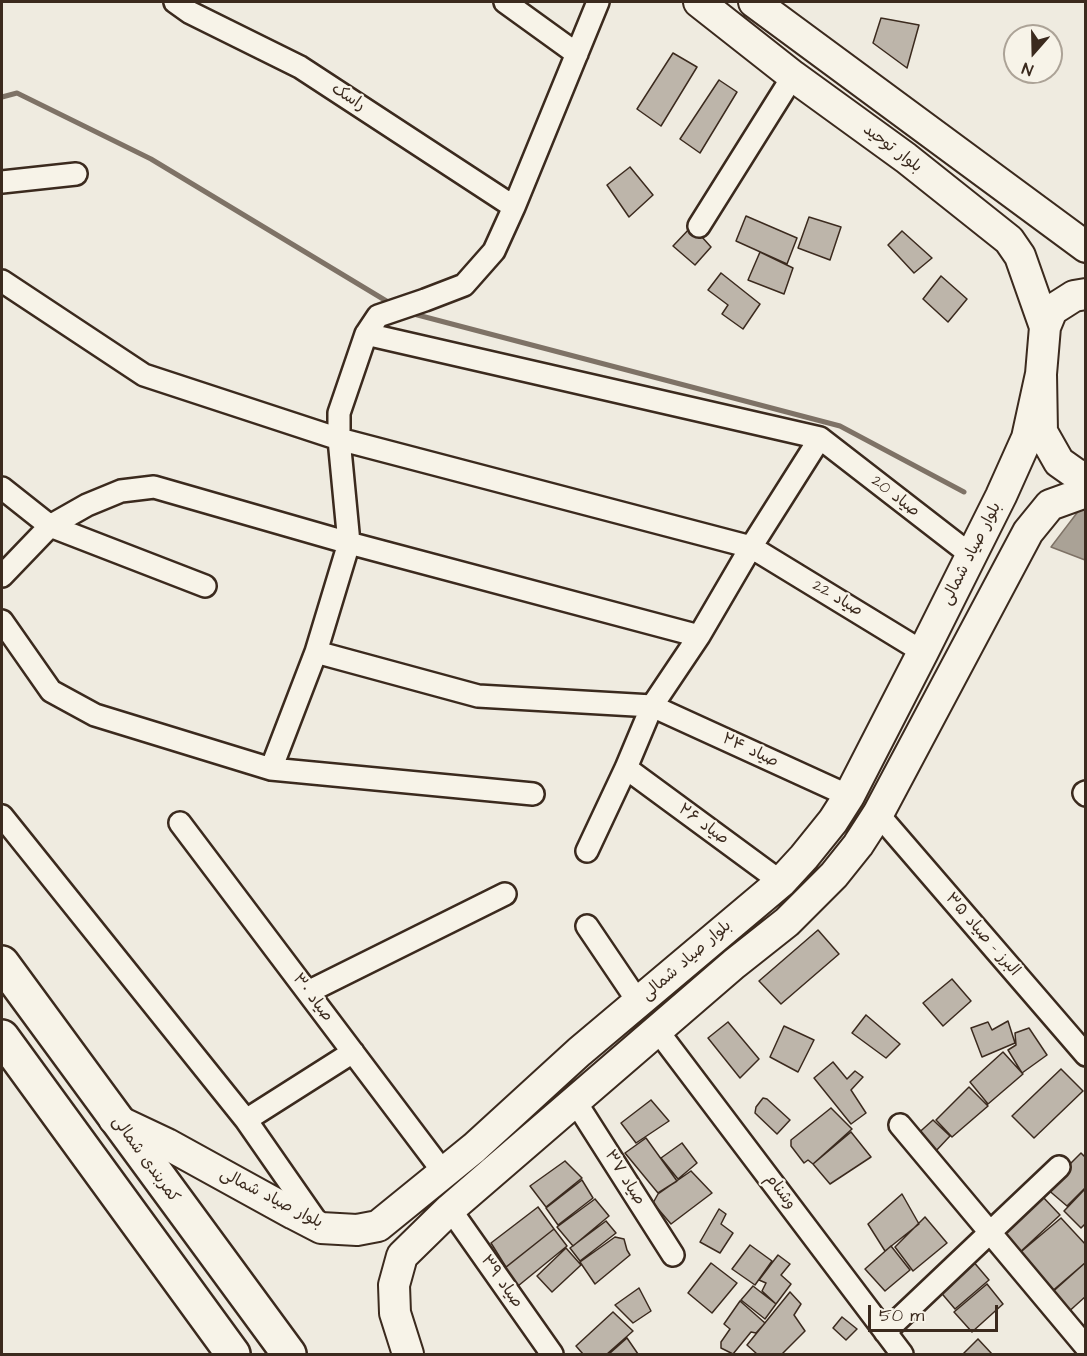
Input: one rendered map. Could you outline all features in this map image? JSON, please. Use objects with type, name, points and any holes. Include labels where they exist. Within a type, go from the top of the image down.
[{"type":"highway","name":"کمربندی شمالی","points":[[2,963],[114,1119],[289,1354]]},
{"type":"highway","points":[[2,1037],[233,1354]]},
{"type":"main road","name":"بلوار توحید","points":[[699,2],[793,76],[906,158],[1009,240],[1020,256],[1045,327]]},
{"type":"main road","points":[[754,2],[1086,247]]},
{"type":"main road","points":[[1086,294],[1074,297],[1052,309],[1045,327],[1041,374],[1042,432],[1059,462],[1076,474],[1086,477]]},
{"type":"main road","name":"بلوار صیاد شمالی","points":[[114,1119],[167,1144],[321,1228],[357,1230],[378,1226],[444,1173],[574,1056],[780,882],[833,821],[849,796],[1001,496],[1027,438],[1041,374]]},
{"type":"main road","name":"بلوار صیاد شمالی","points":[[402,1256],[450,1209],[734,964],[787,922],[834,875],[858,845],[878,814],[1028,532],[1050,505],[1086,492]]},
{"type":"main road","points":[[378,1226],[377,1237],[382,1247],[391,1254],[402,1256],[394,1284],[395,1313],[408,1354]]},
{"type":"street","name":"راسک","points":[[176,2],[189,12],[300,67],[514,207]]},
{"type":"street","points":[[505,2],[577,54]]},
{"type":"street","points":[[271,769],[316,652],[349,543],[339,439],[339,413],[366,334],[378,316],[464,285],[494,252],[598,2]]},
{"type":"street","points":[[699,226],[793,76]]},
{"type":"street","points":[[2,182],[76,174]]},
{"type":"street","name":"صیاد 22","points":[[2,281],[144,375],[339,439],[751,547],[923,652]]},
{"type":"street","points":[[366,334],[820,438],[751,547],[699,636],[652,706],[587,851]]},
{"type":"street","name":"صیاد 20","points":[[820,438],[971,555]]},
{"type":"street","points":[[2,576],[50,526],[121,491],[154,487],[349,543],[699,636]]},
{"type":"street","points":[[2,488],[50,526],[205,586]]},
{"type":"street","points":[[2,621],[51,691],[95,715],[271,769],[533,794]]},
{"type":"street","points":[[316,652],[478,696],[652,706]]},
{"type":"street","name":"صیاد ۲۴","points":[[652,706],[849,796]]},
{"type":"street","name":"صیاد ۲۶","points":[[626,768],[780,882]]},
{"type":"street","name":"البرز - صیاد ۳۵","points":[[878,814],[1086,1055]]},
{"type":"street","points":[[2,816],[246,1120],[321,1228]]},
{"type":"street","name":"صیاد ۳۰","points":[[180,823],[444,1173]]},
{"type":"street","points":[[308,992],[506,894]]},
{"type":"street","points":[[586,927],[639,1003]]},
{"type":"street","name":"وشنام","points":[[657,1030],[902,1354]]},
{"type":"street","points":[[246,1120],[353,1052]]},
{"type":"street","name":"صیاد ۳۷","points":[[575,1101],[673,1255]]},
{"type":"street","points":[[900,1125],[1086,1347]]},
{"type":"street","points":[[885,1332],[1059,1167]]},
{"type":"street","name":"صیاد ۳۹","points":[[450,1209],[552,1354]]},
{"type":"shaded area","points":[[1083,505],[1085,506],[1085,560],[1051,547]]},
{"type":"building","points":[[881,18],[919,25],[907,68],[873,43]]},
{"type":"building","points":[[673,53],[697,67],[661,126],[637,109]]},
{"type":"building","points":[[719,80],[737,92],[700,153],[680,139]]},
{"type":"building","points":[[630,167],[653,195],[629,217],[607,185]]},
{"type":"building","points":[[746,216],[797,238],[787,264],[736,241]]},
{"type":"building","points":[[809,217],[841,227],[830,260],[798,248]]},
{"type":"building","points":[[692,226],[711,247],[695,265],[673,246]]},
{"type":"building","points":[[902,231],[932,258],[914,273],[888,245]]},
{"type":"building","points":[[760,252],[793,268],[784,294],[748,280]]},
{"type":"building","points":[[721,273],[760,304],[743,329],[722,314],[728,305],[708,290]]},
{"type":"building","points":[[941,276],[967,299],[948,322],[923,299]]},
{"type":"building","points":[[818,930],[839,954],[781,1004],[759,981]]},
{"type":"building","points":[[952,979],[971,1001],[943,1026],[923,1003]]},
{"type":"building","points":[[866,1015],[900,1044],[886,1058],[852,1033]]},
{"type":"building","points":[[1008,1021],[1015,1043],[982,1057],[971,1028],[988,1022],[992,1030]]},
{"type":"building","points":[[728,1022],[759,1059],[740,1078],[708,1038]]},
{"type":"building","points":[[784,1026],[814,1040],[798,1072],[770,1057]]},
{"type":"building","points":[[1029,1028],[1047,1055],[1022,1073],[1008,1050],[1016,1045],[1015,1033]]},
{"type":"building","points":[[1003,1052],[1023,1074],[988,1104],[970,1082]]},
{"type":"building","points":[[833,1062],[847,1079],[855,1071],[863,1077],[851,1090],[866,1113],[851,1124],[814,1078]]},
{"type":"building","points":[[1061,1069],[1083,1091],[1034,1138],[1012,1116]]},
{"type":"building","points":[[969,1087],[988,1106],[952,1137],[936,1120]]},
{"type":"building","points":[[763,1098],[790,1120],[777,1134],[755,1113],[756,1107]]},
{"type":"building","points":[[651,1100],[669,1121],[636,1143],[621,1123]]},
{"type":"building","points":[[831,1108],[852,1129],[813,1164],[808,1160],[804,1163],[791,1146],[791,1140]]},
{"type":"building","points":[[933,1120],[950,1136],[933,1154],[914,1137]]},
{"type":"building","points":[[851,1132],[871,1157],[830,1184],[813,1164]]},
{"type":"building","points":[[646,1138],[677,1181],[658,1193],[625,1153]]},
{"type":"building","points":[[682,1143],[697,1163],[678,1179],[661,1158]]},
{"type":"building","points":[[1081,1153],[1086,1158],[1086,1187],[1067,1206],[1046,1188]]},
{"type":"building","points":[[565,1161],[582,1178],[546,1207],[530,1186]]},
{"type":"building","points":[[691,1171],[712,1193],[671,1224],[653,1203],[658,1194]]},
{"type":"building","points":[[582,1180],[593,1198],[558,1225],[546,1208]]},
{"type":"building","points":[[1086,1188],[1086,1223],[1081,1228],[1064,1211]]},
{"type":"building","points":[[902,1194],[919,1224],[885,1251],[868,1224]]},
{"type":"building","points":[[1042,1196],[1060,1215],[1018,1254],[1001,1235]]},
{"type":"building","points":[[595,1199],[609,1216],[573,1246],[557,1227]]},
{"type":"building","points":[[538,1207],[554,1229],[506,1267],[491,1243]]},
{"type":"building","points":[[719,1209],[726,1214],[721,1224],[733,1233],[720,1253],[700,1242]]},
{"type":"building","points":[[925,1217],[947,1243],[913,1271],[895,1247]]},
{"type":"building","points":[[1061,1218],[1086,1245],[1086,1262],[1050,1293],[1016,1256]]},
{"type":"building","points":[[606,1221],[616,1233],[580,1261],[570,1248]]},
{"type":"building","points":[[554,1229],[567,1246],[518,1286],[505,1268]]},
{"type":"building","points":[[615,1237],[624,1239],[630,1255],[595,1284],[580,1262]]},
{"type":"building","points":[[750,1245],[772,1261],[755,1285],[732,1269]]},
{"type":"building","points":[[891,1246],[910,1270],[885,1291],[865,1269]]},
{"type":"building","points":[[566,1248],[581,1265],[552,1292],[537,1276]]},
{"type":"building","points":[[778,1255],[790,1264],[781,1275],[791,1284],[776,1304],[762,1291],[766,1283],[759,1280]]},
{"type":"building","points":[[972,1260],[989,1280],[955,1309],[938,1289]]},
{"type":"building","points":[[1086,1262],[1086,1296],[1065,1315],[1048,1296]]},
{"type":"building","points":[[711,1263],[737,1283],[712,1313],[688,1293]]},
{"type":"building","points":[[987,1284],[1003,1304],[972,1332],[954,1312]]},
{"type":"building","points":[[753,1286],[776,1304],[765,1319],[741,1300]]},
{"type":"building","points":[[639,1288],[651,1311],[633,1323],[615,1305]]},
{"type":"building","points":[[790,1292],[801,1304],[794,1315],[805,1331],[782,1354],[757,1354],[747,1345]]},
{"type":"building","points":[[740,1301],[765,1323],[756,1333],[751,1332],[733,1354],[721,1348],[721,1342],[730,1329],[724,1324]]},
{"type":"building","points":[[613,1312],[633,1331],[607,1354],[583,1354],[576,1346]]},
{"type":"building","points":[[842,1317],[857,1329],[846,1340],[833,1328]]},
{"type":"building","points":[[627,1338],[638,1354],[609,1354]]},
{"type":"building","points":[[978,1339],[992,1354],[963,1354]]},
{"type":"waterway","points":[[2,97],[17,93],[151,159],[393,305]]},
{"type":"waterway","points":[[410,313],[840,426],[964,492]]}]
